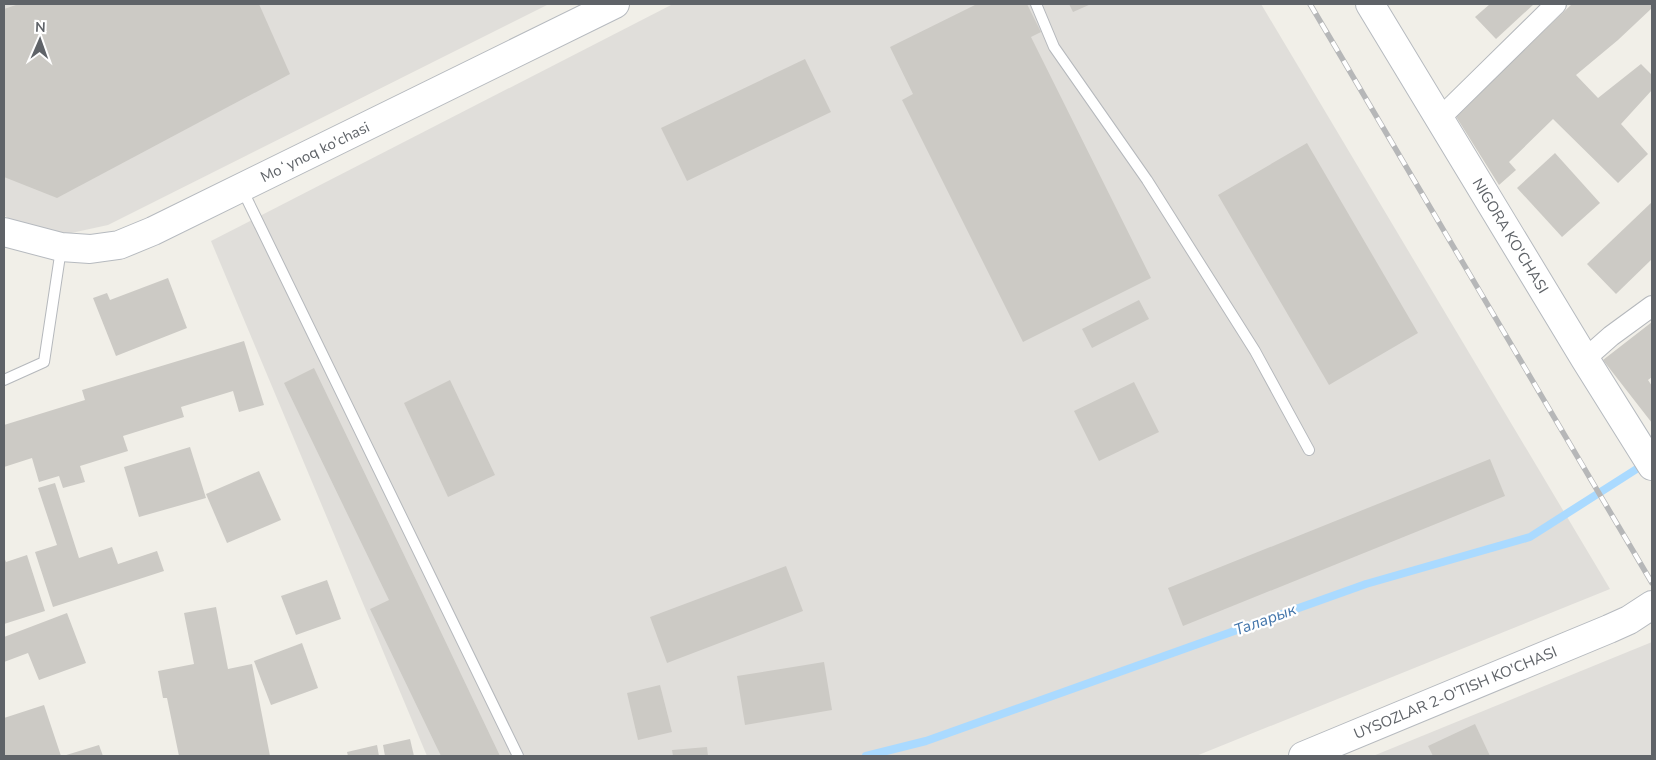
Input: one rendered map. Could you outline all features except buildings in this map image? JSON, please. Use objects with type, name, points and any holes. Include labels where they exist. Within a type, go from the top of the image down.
[{"type":"street","name":"Moʻynoq ko'chasi","points":[[4,232],[61,247],[90,249],[119,245],[153,232],[615,4]]},
{"type":"street","name":"NIGORA KO'CHASI","points":[[1370,4],[1585,360],[1652,466]]},
{"type":"street","points":[[1440,118],[1556,4]]},
{"type":"street","points":[[1585,360],[1611,336],[1652,306]]},
{"type":"street","name":"UYSOZLAR 2-O'TISH KO'CHASI","points":[[1303,756],[1609,629],[1629,620],[1652,605]]},
{"type":"lane","points":[[1036,4],[1054,47],[1157,196],[1255,351],[1309,450]]},
{"type":"lane","points":[[241,188],[518,756]]},
{"type":"lane","points":[[4,380],[44,362],[61,247]]},
{"type":"shaded area","points":[[4,4],[549,4],[108,225],[62,235],[11,220],[4,215]]},
{"type":"shaded area","points":[[673,4],[1261,4],[1610,589],[1196,756],[427,756],[211,241]]},
{"type":"shaded area","points":[[1652,642],[1652,756],[1373,756]]},
{"type":"waterway","name":"Таларык","points":[[866,756],[926,741],[1366,584],[1530,537],[1646,463]]},
{"type":"railway","points":[[1310,4],[1652,583]]}]
